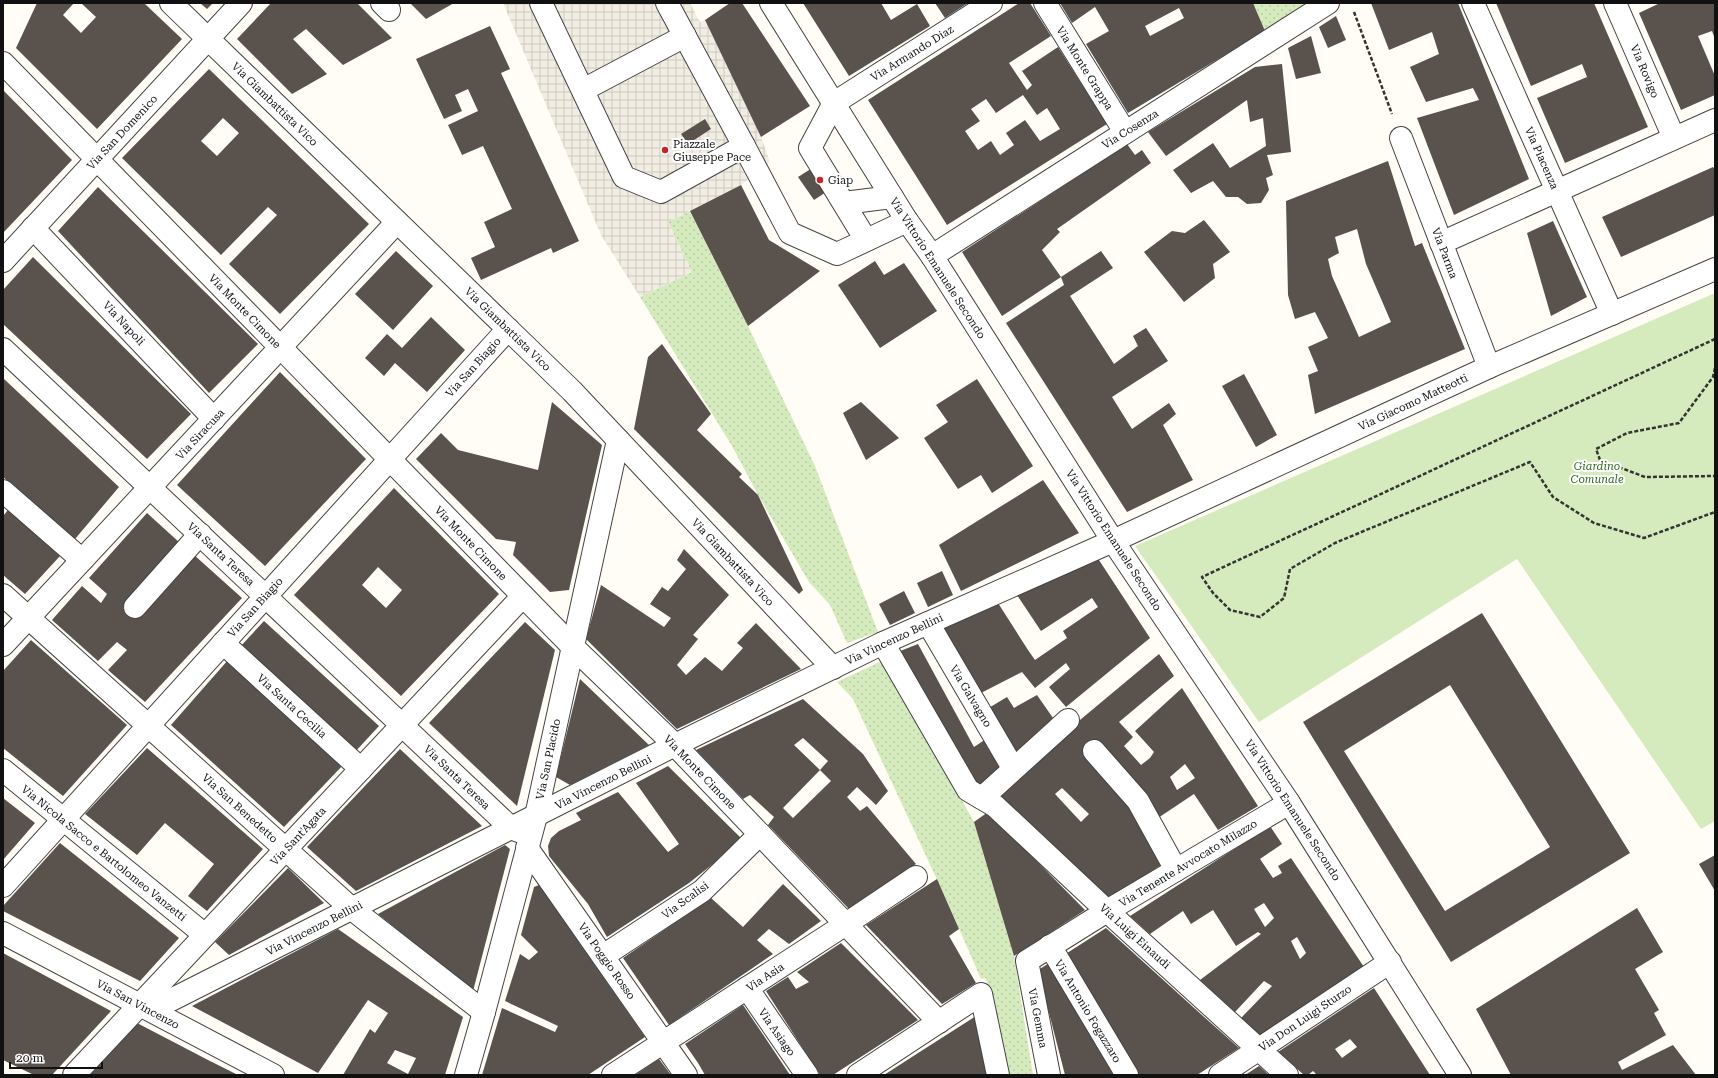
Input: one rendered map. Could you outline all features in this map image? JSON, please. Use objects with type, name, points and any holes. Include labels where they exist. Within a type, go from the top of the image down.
[{"type":"street","name":"Via Giambattista Vico","points":[[171,3],[572,391],[833,668]]},
{"type":"street","name":"Via San Domenico","points":[[3,261],[241,3]]},
{"type":"street","points":[[541,3],[624,177],[661,192],[744,146]]},
{"type":"street","points":[[667,3],[790,233],[837,254],[907,221]]},
{"type":"street","name":"Via Vittorio Emanuele Secondo","points":[[772,3],[907,221],[932,256],[1113,541],[1289,803],[1460,1075]]},
{"type":"street","name":"Via Armando Diaz","points":[[834,103],[991,3]]},
{"type":"street","name":"Via Monte Grappa","points":[[1045,3],[1125,132]]},
{"type":"street","name":"Via Cosenza","points":[[932,256],[1328,3]]},
{"type":"street","name":"Via Piacenza","points":[[1473,3],[1612,314]]},
{"type":"street","name":"Via Rovigo","points":[[1616,3],[1674,138]]},
{"type":"street","points":[[583,90],[685,36]]},
{"type":"street","name":"Via Monte Cimone","points":[[3,62],[573,647],[675,745],[939,1022]]},
{"type":"street","points":[[834,103],[810,148],[866,240]]},
{"type":"street","points":[[1442,243],[1715,120]]},
{"type":"street","name":"Via Parma","points":[[1401,138],[1489,367]]},
{"type":"street","points":[[844,202],[892,197]]},
{"type":"street","name":"Via Siracusa","points":[[3,645],[397,222]]},
{"type":"street","name":"Via Napoli","points":[[34,228],[214,419]]},
{"type":"street","name":"Via Giacomo Matteotti","points":[[1113,541],[1489,367],[1715,269]]},
{"type":"street","name":"Via San Biagio","points":[[3,886],[508,329]]},
{"type":"street","name":"Via Santa Teresa","points":[[3,349],[402,725],[526,832]]},
{"type":"street","name":"Via San Placido","points":[[466,1075],[484,1012],[526,832],[573,647],[618,440]]},
{"type":"street","points":[[3,491],[82,560]]},
{"type":"street","points":[[135,607],[200,534]]},
{"type":"street","name":"Via Vincenzo Bellini","points":[[139,1005],[169,1001],[352,909],[526,832],[675,745],[883,643],[1113,541]]},
{"type":"street","name":"Via San Benedetto","points":[[3,595],[352,909],[484,1012]]},
{"type":"street","name":"Via Sant'Agata","points":[[74,1075],[523,596]]},
{"type":"street","name":"Via Galvagno","points":[[928,623],[1013,768]]},
{"type":"street","name":"Via Santa Cecilia","points":[[223,643],[361,769]]},
{"type":"street","name":"Via Luigi Einaudi","points":[[883,643],[968,790],[995,806],[1107,911],[1287,1075]]},
{"type":"street","points":[[982,798],[1013,768],[1068,720]]},
{"type":"street","points":[[1094,751],[1138,801],[1176,870]]},
{"type":"street","name":"Via Nicola Sacco e Bartolomeo Vanzetti","points":[[3,770],[205,935]]},
{"type":"street","name":"Via Tenente Avvocato Milazzo","points":[[1027,961],[1107,911],[1289,803]]},
{"type":"street","name":"Via Poggio Rosso","points":[[526,832],[603,956],[686,1075]]},
{"type":"street","name":"Via Scalisi","points":[[603,956],[702,891],[760,834]]},
{"type":"street","name":"Via Asia","points":[[613,1075],[916,878]]},
{"type":"street","name":"Via San Vincenzo","points":[[3,933],[273,1075]]},
{"type":"street","name":"Via Antonio Fogazzaro","points":[[1050,946],[1127,1075]]},
{"type":"street","name":"Via Gemma","points":[[1027,961],[1049,1075]]},
{"type":"street","name":"Via Don Luigi Sturzo","points":[[1220,1075],[1390,962]]},
{"type":"street","name":"Via Asiago","points":[[747,988],[807,1075]]},
{"type":"street","points":[[858,1075],[981,994],[998,1075]]},
{"type":"path","points":[[1353,10],[1401,138]]},
{"type":"path","points":[[1715,339],[1202,577],[1213,593],[1230,610],[1260,617],[1284,598],[1290,569],[1335,543],[1530,462],[1553,497],[1594,523],[1644,538],[1715,512]]},
{"type":"path","points":[[1715,368],[1713,377],[1679,423],[1627,433],[1596,449],[1600,460],[1645,477],[1715,476]]},
{"type":"green space","points":[[1253,3],[1306,3],[1265,31]]},
{"type":"green space","points":[[690,211],[748,326],[815,466],[878,632],[847,643],[830,605],[809,582],[758,495],[732,446],[640,297],[692,272],[668,222]]},
{"type":"green space","name":"Giardino Comunale","points":[[1715,293],[1715,821],[1701,829],[1517,559],[1259,722],[1135,546]]},
{"type":"green space","points":[[884,660],[974,822],[1014,956],[1033,1075],[1006,1075],[986,978],[981,979],[947,901],[853,699],[837,682]]},
{"type":"shaded area","name":"Piazzale Giuseppe Pace","points":[[503,3],[690,3],[700,22],[705,20],[761,137],[770,162],[741,185],[668,222],[692,272],[640,297],[601,235]]},
{"type":"building","points":[[37,3],[74,3],[63,15],[81,33],[96,17],[81,3],[144,3],[182,39],[97,129],[16,48]]},
{"type":"building","points":[[200,3],[213,3],[207,9]]},
{"type":"building","points":[[271,3],[357,3],[392,38],[343,65],[306,29],[293,39],[327,74],[292,94],[237,39]]},
{"type":"building","points":[[410,3],[454,3],[426,19]]},
{"type":"building","points":[[730,3],[742,3],[810,106],[761,137],[705,20]]},
{"type":"building","points":[[803,3],[881,3],[891,20],[917,4],[930,26],[849,76]]},
{"type":"building","points":[[935,3],[968,3],[945,18]]},
{"type":"building","points":[[1019,3],[1030,3],[1051,36],[1009,63],[1027,90],[1032,85],[1022,71],[1058,47],[1107,124],[947,225],[868,100]],"holes":[[[1023,95],[1037,115],[1047,108],[1060,129],[1040,141],[1025,120],[1006,133],[1014,145],[1000,155],[991,141],[978,150],[965,131],[980,121],[971,109],[986,99],[996,113]]]},
{"type":"building","points":[[1060,3],[1253,3],[1265,31],[1128,113],[1086,44],[1109,31],[1095,7],[1072,23]],"holes":[[[1179,8],[1184,18],[1150,36],[1145,26]]]},
{"type":"building","points":[[1371,3],[1458,3],[1529,179],[1454,215],[1417,118],[1479,100],[1473,88],[1426,102],[1410,67],[1439,54],[1432,32],[1389,50]]},
{"type":"building","points":[[1496,3],[1594,3],[1648,127],[1565,163],[1537,98],[1587,77],[1582,64],[1531,86]]},
{"type":"building","points":[[1660,3],[1715,3],[1715,39],[1712,31],[1698,36],[1715,76],[1715,95],[1681,110],[1639,13]]},
{"type":"building","points":[[1336,16],[1346,40],[1328,48],[1319,27]]},
{"type":"building","points":[[490,26],[510,69],[501,73],[579,241],[553,253],[551,248],[481,280],[471,258],[495,247],[484,222],[512,209],[483,146],[462,155],[448,125],[478,111],[468,89],[455,95],[462,111],[444,119],[416,59]]},
{"type":"building","points":[[1311,36],[1321,73],[1296,79],[1288,48]]},
{"type":"building","points":[[1282,64],[1291,152],[1267,155],[1273,175],[1266,178],[1269,190],[1261,203],[1247,204],[1238,197],[1226,197],[1213,181],[1191,193],[1173,170],[1213,143],[1230,168],[1266,146],[1263,118],[1250,122],[1247,100],[1166,156],[1148,132],[1255,67]]},
{"type":"building","points":[[209,69],[369,224],[280,314],[229,264],[277,215],[268,207],[221,255],[122,158]],"holes":[[[223,118],[239,133],[217,156],[201,141]]]},
{"type":"building","points":[[3,90],[72,160],[3,233]]},
{"type":"building","points":[[705,119],[711,129],[688,144],[681,134]]},
{"type":"building","points":[[1127,144],[1135,155],[1142,150],[1151,163],[1057,229],[1060,232],[1042,250],[1061,277],[1002,316],[962,252]]},
{"type":"building","points":[[828,158],[843,181],[814,200],[798,177]]},
{"type":"building","points":[[1388,161],[1415,246],[1422,243],[1465,349],[1315,414],[1308,375],[1318,371],[1308,347],[1328,338],[1315,312],[1295,319],[1288,295],[1286,201]],"holes":[[[1357,229],[1366,264],[1391,322],[1359,337],[1332,276],[1328,259],[1339,253],[1335,237]]]},
{"type":"building","points":[[1713,167],[1715,170],[1715,215],[1621,257],[1602,217]]},
{"type":"building","points":[[741,185],[769,240],[820,271],[748,326],[690,211]]},
{"type":"building","points":[[98,187],[258,344],[209,393],[58,231]]},
{"type":"building","points":[[1204,220],[1230,252],[1213,264],[1215,278],[1184,302],[1144,252],[1172,231],[1185,233]]},
{"type":"building","points":[[1553,221],[1587,297],[1551,316],[1527,233]]},
{"type":"building","points":[[396,251],[433,286],[393,330],[355,294]]},
{"type":"building","points":[[1101,251],[1113,268],[1070,296],[1114,364],[1138,346],[1133,336],[1146,328],[1168,361],[1112,397],[1132,429],[1169,403],[1176,414],[1163,425],[1193,480],[1127,512],[1006,323],[1064,285],[1061,277]]},
{"type":"building","points":[[33,257],[191,414],[147,459],[3,324],[3,290]]},
{"type":"building","points":[[875,261],[884,275],[904,263],[937,311],[880,348],[838,285]]},
{"type":"building","points":[[431,317],[465,350],[427,392],[395,363],[384,376],[365,358],[387,334],[402,348]]},
{"type":"building","points":[[662,344],[711,414],[697,430],[742,474],[739,477],[758,495],[803,590],[799,594],[634,429],[648,357]]},
{"type":"building","points":[[280,372],[366,459],[265,566],[177,485]]},
{"type":"building","points":[[1244,374],[1277,435],[1256,447],[1222,386]]},
{"type":"building","points":[[3,378],[119,487],[75,539],[3,477]]},
{"type":"building","points":[[977,379],[1033,466],[992,493],[981,475],[958,489],[924,438],[948,422],[936,405]]},
{"type":"building","points":[[552,402],[602,445],[569,590],[550,592],[513,555],[516,542],[496,539],[416,459],[441,433],[458,450],[538,470]]},
{"type":"building","points":[[861,402],[899,438],[866,460],[843,413]]},
{"type":"building","points":[[1043,480],[1079,533],[961,591],[939,545]]},
{"type":"building","points":[[394,488],[499,594],[401,696],[294,595]],"holes":[[[378,567],[402,590],[386,608],[362,585]]]},
{"type":"building","points":[[8,510],[60,556],[25,594],[3,575],[3,516]]},
{"type":"building","points":[[147,513],[180,543],[123,608],[135,618],[193,554],[242,598],[145,702],[108,670],[127,650],[117,642],[98,661],[52,620],[82,586],[101,603],[107,594],[89,578]]},
{"type":"building","points":[[684,549],[729,595],[693,635],[698,639],[677,665],[686,675],[705,657],[722,671],[743,648],[737,643],[756,623],[801,669],[677,729],[586,639],[601,585],[664,627],[671,618],[650,604],[662,587],[668,591],[686,569],[677,560]]},
{"type":"building","points":[[1097,557],[1150,638],[1066,707],[1049,687],[1070,669],[1066,663],[1035,688],[1022,672],[979,694],[943,629],[998,603],[1035,660],[1067,638],[1063,631],[1098,607],[1092,598],[1041,631],[1017,595]]},
{"type":"building","points":[[942,571],[953,595],[928,607],[917,583]]},
{"type":"building","points":[[904,591],[915,613],[890,625],[879,604]]},
{"type":"building","points":[[1482,613],[1630,853],[1451,962],[1303,722]],"holes":[[[1450,685],[1550,847],[1445,911],[1344,751]]]},
{"type":"building","points":[[264,621],[379,726],[354,753],[239,648]]},
{"type":"building","points":[[525,622],[555,650],[517,806],[429,723]]},
{"type":"building","points":[[31,640],[127,725],[63,796],[3,748],[3,671]]},
{"type":"building","points":[[918,644],[974,747],[986,739],[1000,767],[978,787],[895,653]]},
{"type":"building","points":[[1159,654],[1174,676],[1119,722],[1133,737],[1124,746],[1141,765],[1150,758],[1154,752],[1135,731],[1182,688],[1258,806],[1218,830],[1194,794],[1155,820],[1097,741],[1084,752],[1134,809],[1164,863],[1110,899],[995,791]],"holes":[[[1185,764],[1195,778],[1177,790],[1170,777]],[[1062,788],[1089,814],[1081,822],[1055,794]]]},
{"type":"building","points":[[228,660],[344,764],[284,827],[171,725]]},
{"type":"building","points":[[580,679],[649,745],[570,785],[556,777]]},
{"type":"building","points":[[1037,695],[1053,718],[1013,756],[987,709],[1007,697],[1014,708]]},
{"type":"building","points":[[803,699],[863,754],[888,791],[876,805],[857,787],[847,797],[860,811],[867,806],[916,864],[850,910],[768,825],[774,817],[750,795],[743,799],[696,750]],"holes":[[[803,738],[828,761],[820,770],[794,745]],[[820,770],[831,781],[793,818],[783,808]]]},
{"type":"building","points":[[147,748],[263,849],[207,911],[188,896],[214,864],[165,823],[137,855],[85,814]]},
{"type":"building","points":[[400,749],[482,826],[356,891],[307,847]]},
{"type":"building","points":[[668,766],[743,840],[689,883],[607,937],[588,904],[549,856],[548,846],[551,838],[559,831],[581,820],[576,813],[618,792],[668,852],[679,844],[636,783]]},
{"type":"building","points":[[3,798],[35,823],[3,860]]},
{"type":"building","points":[[988,812],[1085,910],[1014,956],[974,822]]},
{"type":"building","points":[[1270,826],[1282,844],[1260,859],[1273,878],[1282,873],[1278,866],[1291,858],[1364,967],[1260,1036],[1241,1018],[1272,986],[1264,981],[1235,1012],[1200,980],[1261,934],[1258,932],[1236,946],[1213,910],[1191,924],[1183,911],[1150,934],[1130,916]],"holes":[[[1264,903],[1274,918],[1265,927],[1254,909]],[[1297,937],[1306,953],[1300,959],[1291,941]]]},
{"type":"building","points":[[60,843],[179,938],[140,981],[3,911],[3,906]]},
{"type":"building","points":[[505,845],[510,849],[473,991],[378,914]]},
{"type":"building","points":[[1715,855],[1715,891],[1699,864]]},
{"type":"building","points":[[288,868],[324,903],[229,955],[215,942]]},
{"type":"building","points":[[937,879],[959,929],[949,936],[976,983],[942,1004],[866,925]]},
{"type":"building","points":[[783,884],[821,921],[789,944],[769,929],[757,940],[773,954],[669,1025],[623,958],[711,898],[743,927]]},
{"type":"building","points":[[539,885],[645,1037],[588,1075],[482,1075],[502,1008],[555,1032],[558,1026],[505,1001],[520,954],[529,960],[538,952],[521,935],[534,887]]},
{"type":"building","points":[[1637,908],[1663,952],[1635,969],[1659,1010],[1654,1013],[1666,1035],[1618,1062],[1622,1070],[1673,1045],[1696,1075],[1511,1075],[1476,1009]]},
{"type":"building","points":[[1106,928],[1239,1048],[1197,1075],[1137,1075],[1061,957]]},
{"type":"building","points":[[338,929],[463,1017],[445,1075],[343,1075],[370,1029],[375,1033],[388,1013],[368,1000],[318,1073],[192,1006]],"holes":[[[395,1050],[416,1058],[408,1074],[387,1063]]]},
{"type":"building","points":[[841,943],[918,1020],[833,1075],[820,1075],[766,991],[788,977],[796,989],[809,982],[797,972]]},
{"type":"building","points":[[3,953],[111,1011],[52,1075],[34,1075],[3,1060]]},
{"type":"building","points":[[1051,962],[1116,1075],[1065,1075],[1038,970]]},
{"type":"building","points":[[1374,988],[1430,1075],[1317,1075],[1313,1071],[1308,1075],[1304,1075],[1278,1052]],"holes":[[[1350,1039],[1357,1047],[1342,1058],[1335,1049]]]},
{"type":"building","points":[[743,1005],[790,1075],[705,1075],[685,1044]]},
{"type":"building","points":[[976,1016],[991,1075],[884,1075],[915,1055]]},
{"type":"building","points":[[137,1023],[208,1060],[238,1075],[88,1075]]},
{"type":"building","points":[[659,1059],[671,1075],[635,1075]]},
{"type":"building","points":[[1259,1066],[1269,1075],[1245,1075]]},
{"type":"place","name":"Piazzale Giuseppe Pace","points":[[665,150]]},
{"type":"place","name":"Giap","points":[[820,180]]}]
